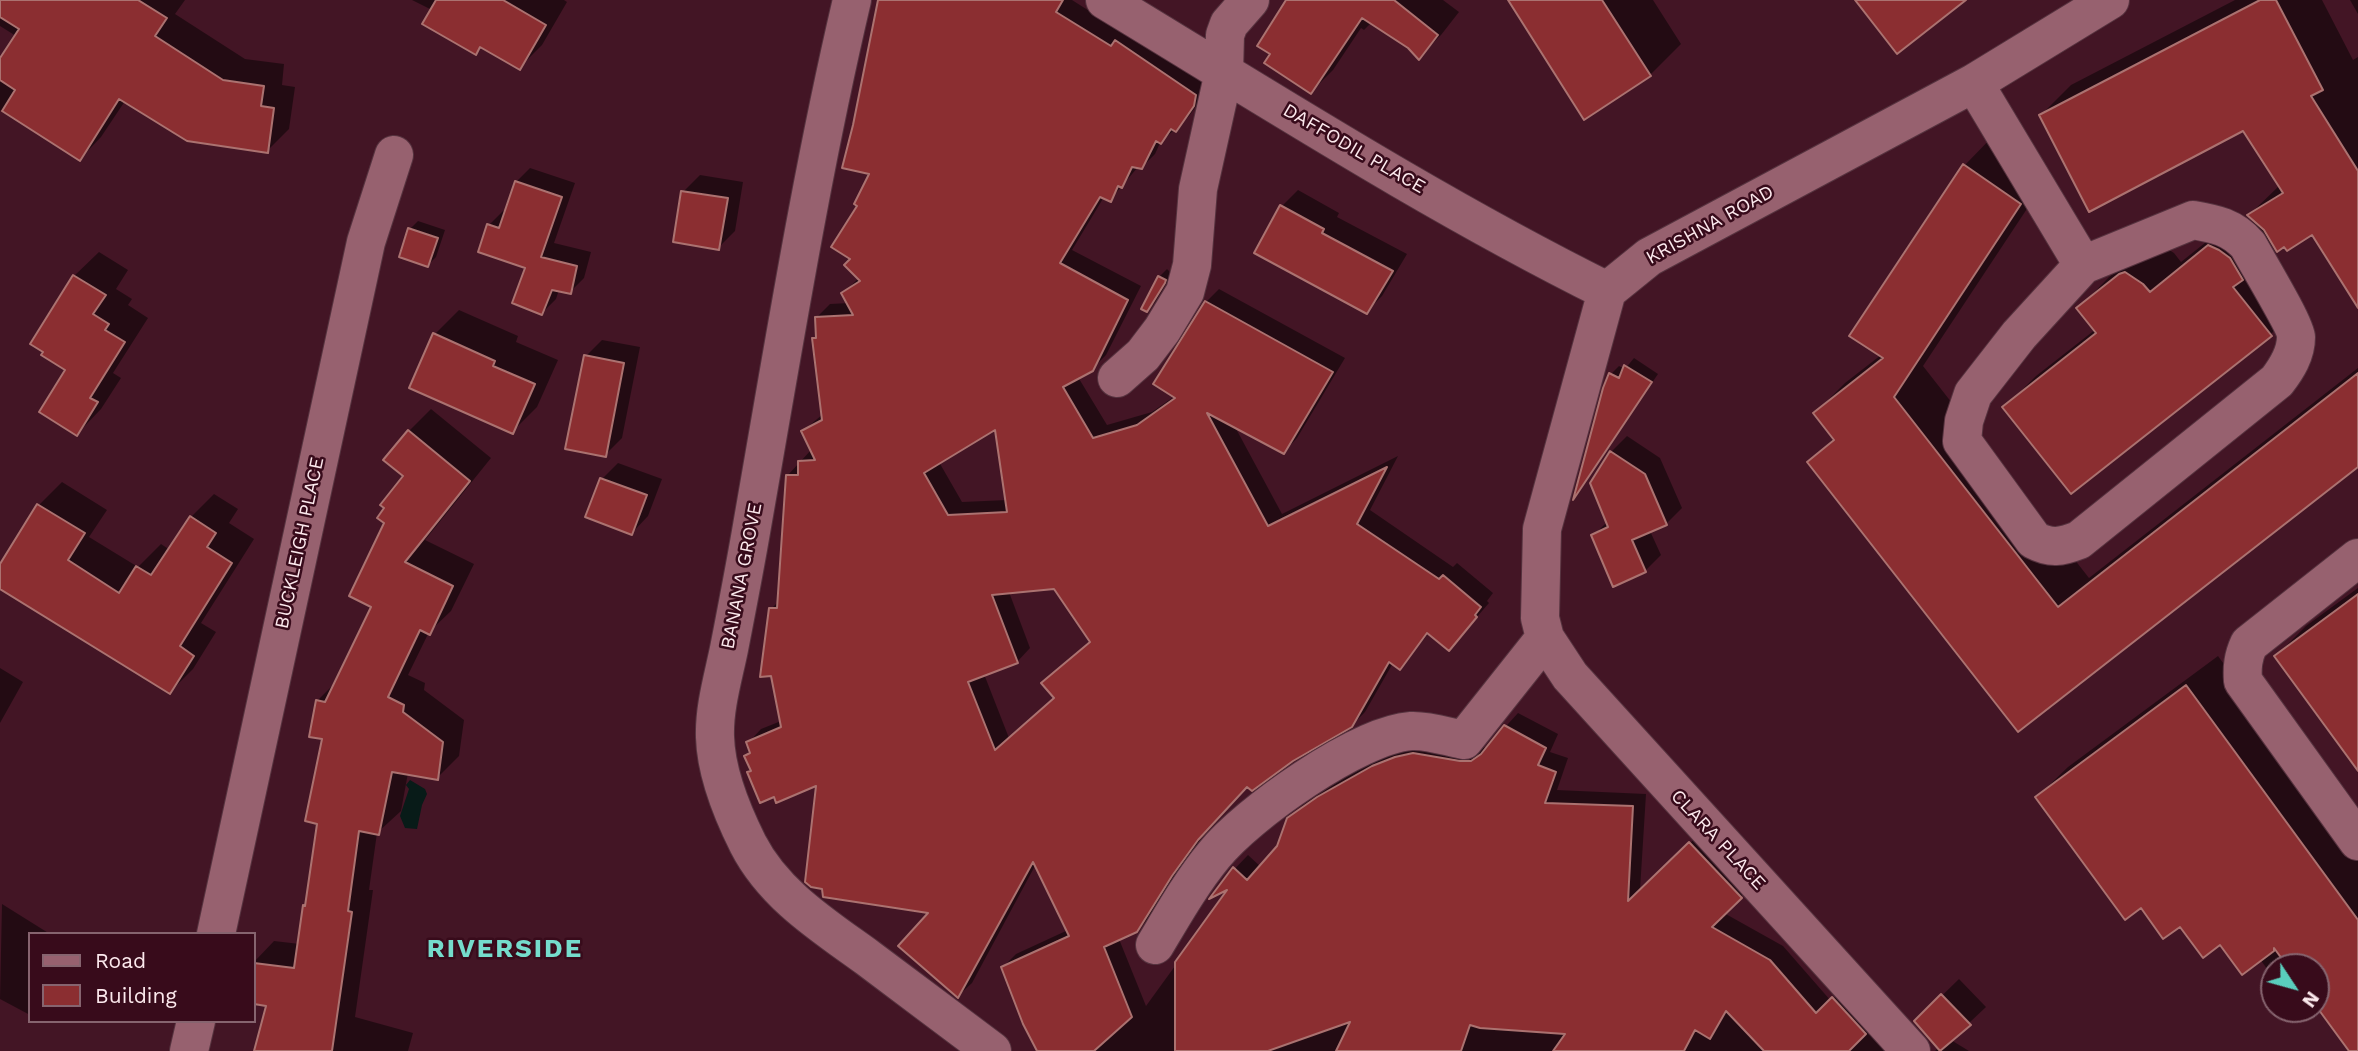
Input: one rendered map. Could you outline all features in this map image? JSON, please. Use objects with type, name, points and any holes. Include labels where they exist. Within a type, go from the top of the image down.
[{"type":"street","name":"BANANA GROVE","points":[[852,0],[810,196],[741,592],[718,700],[716,746],[728,796],[748,844],[760,865],[778,887],[807,914],[987,1047]]},
{"type":"street","name":"DAFFODIL PLACE","points":[[1105,0],[1363,156],[1530,252],[1607,290]]},
{"type":"street","points":[[1117,378],[1143,355],[1185,292],[1192,265],[1198,189],[1224,72],[1225,35],[1229,24],[1250,0]]},
{"type":"street","name":"KRISHNA ROAD","points":[[1607,290],[1649,257],[1974,83],[2110,0]]},
{"type":"street","points":[[1974,83],[2083,265]]},
{"type":"street","name":"BUCKLEIGH PLACE","points":[[216,932],[366,242],[394,155]]},
{"type":"street","points":[[2193,220],[2226,226],[2248,245],[2297,334],[2287,368],[2277,381],[2079,540],[2048,547],[2034,540],[1962,441],[1964,421],[1973,394],[2019,335],[2083,265],[2193,220]]},
{"type":"street","points":[[1154,945],[1214,855],[1244,824],[1282,796],[1353,750],[1382,738],[1412,731],[1464,740],[1542,628],[1542,529],[1607,290]]},
{"type":"street","points":[[2358,558],[2249,644],[2243,657],[2242,669],[2243,681],[2358,841]]},
{"type":"street","name":"CLARA PLACE","points":[[1542,628],[1570,676],[1910,1051]]},
{"type":"street","points":[[189,1051],[196,1023]]},
{"type":"shaded area","points":[[410,780],[425,789],[427,794],[417,829],[405,828],[400,816],[409,789],[406,785]]},
{"type":"building","points":[[0,0],[138,0],[167,18],[155,36],[223,80],[264,86],[261,106],[274,108],[268,153],[187,141],[119,99],[80,161],[2,111],[15,90],[0,80],[0,58],[19,29],[0,17]]},
{"type":"building","points":[[436,0],[503,0],[546,25],[520,70],[480,47],[476,55],[422,24]]},
{"type":"building","points":[[878,0],[1063,0],[1056,12],[1111,46],[1115,40],[1196,95],[1194,106],[1176,132],[1171,129],[1161,144],[1156,141],[1142,169],[1132,167],[1122,188],[1118,186],[1111,202],[1100,197],[1060,263],[1128,300],[1093,371],[1063,387],[1093,438],[1137,425],[1175,398],[1153,384],[1205,301],[1333,372],[1284,454],[1207,413],[1268,526],[1387,467],[1357,524],[1439,579],[1443,575],[1481,607],[1475,615],[1477,617],[1449,651],[1427,633],[1400,670],[1389,662],[1352,727],[1293,761],[1252,791],[1247,787],[1198,840],[1137,932],[1104,947],[1132,1017],[1094,1051],[1037,1051],[1023,1024],[1001,967],[1069,936],[1033,862],[958,998],[898,946],[928,913],[823,897],[822,889],[811,887],[805,882],[816,786],[776,803],[774,797],[760,803],[747,772],[751,771],[744,756],[750,753],[746,742],[781,727],[771,676],[760,677],[769,608],[777,608],[786,475],[798,475],[798,461],[815,460],[801,431],[822,420],[812,338],[816,338],[815,317],[853,315],[841,293],[860,281],[844,265],[850,259],[831,247],[857,206],[854,204],[869,174],[842,168]],"holes":[[[995,430],[1007,512],[948,515],[924,473]],[[1054,589],[1090,642],[1041,683],[1054,698],[995,750],[968,682],[1018,663],[992,595]]]},
{"type":"building","points":[[1286,0],[1394,0],[1438,35],[1419,60],[1408,48],[1362,18],[1311,94],[1264,63],[1270,54],[1257,46]]},
{"type":"building","points":[[1508,0],[1602,0],[1651,76],[1584,120]]},
{"type":"building","points":[[1855,0],[1966,0],[1897,54]]},
{"type":"building","points":[[2260,0],[2276,0],[2323,90],[2311,96],[2358,171],[2358,308],[2312,235],[2287,251],[2284,247],[2277,252],[2264,230],[2247,215],[2283,193],[2243,131],[2089,212],[2039,115]]},
{"type":"building","points":[[1963,164],[2021,204],[1894,397],[2058,607],[2358,373],[2358,467],[2018,732],[1807,462],[1834,440],[1813,413],[1883,358],[1849,336]]},
{"type":"building","points":[[515,181],[562,197],[541,257],[577,266],[571,294],[552,290],[542,315],[512,303],[525,268],[478,252],[487,224],[499,228]]},
{"type":"building","points":[[681,191],[728,198],[719,250],[673,242]]},
{"type":"building","points":[[1280,205],[1324,229],[1322,233],[1393,271],[1367,314],[1254,253]]},
{"type":"building","points":[[408,228],[438,238],[428,267],[399,257]]},
{"type":"building","points":[[2208,245],[2230,258],[2243,280],[2233,287],[2272,336],[2071,494],[2002,407],[2096,333],[2076,308],[2119,274],[2125,272],[2150,292]]},
{"type":"building","points":[[73,275],[106,295],[93,314],[109,324],[105,330],[125,342],[90,398],[98,402],[77,436],[39,412],[65,370],[41,355],[43,352],[30,344]]},
{"type":"building","points":[[1158,276],[1166,280],[1147,312],[1141,309]]},
{"type":"building","points":[[433,333],[495,361],[493,366],[535,384],[513,434],[409,388]]},
{"type":"building","points":[[584,355],[624,363],[606,457],[565,449]]},
{"type":"building","points":[[1624,365],[1652,382],[1573,500],[1603,388],[1609,373],[1619,378]]},
{"type":"building","points":[[408,430],[470,481],[405,562],[453,586],[430,635],[420,630],[388,697],[404,705],[403,712],[443,742],[438,780],[392,772],[379,835],[359,831],[348,911],[352,912],[332,1051],[254,1051],[266,1006],[256,1004],[256,963],[294,968],[303,905],[305,906],[317,824],[305,821],[322,739],[309,737],[316,700],[325,702],[371,607],[349,596],[384,523],[377,518],[384,508],[380,505],[403,476],[383,460]]},
{"type":"building","points":[[1610,451],[1645,474],[1667,525],[1632,540],[1646,572],[1613,587],[1591,535],[1608,527],[1590,483]]},
{"type":"building","points":[[600,478],[647,495],[632,535],[585,517]]},
{"type":"building","points":[[37,504],[85,533],[68,560],[119,593],[136,566],[151,575],[190,516],[216,533],[207,547],[232,563],[180,646],[194,656],[170,694],[0,589],[0,564]]},
{"type":"building","points":[[2358,594],[2358,771],[2274,656]]},
{"type":"building","points":[[2186,685],[2358,920],[2358,1051],[2349,1051],[2328,1023],[2330,953],[2278,953],[2274,948],[2271,953],[2260,953],[2260,962],[2242,975],[2220,945],[2203,958],[2180,927],[2163,939],[2141,908],[2125,920],[2035,797]]},
{"type":"building","points":[[1504,725],[1546,748],[1538,765],[1556,772],[1545,803],[1633,806],[1628,901],[1689,842],[1742,898],[1712,927],[1770,960],[1816,1013],[1832,997],[1866,1034],[1849,1051],[1764,1051],[1726,1011],[1710,1039],[1695,1030],[1684,1051],[1553,1051],[1565,1034],[1470,1025],[1461,1051],[1336,1051],[1350,1022],[1268,1051],[1175,1051],[1175,962],[1227,890],[1209,899],[1233,867],[1247,880],[1277,846],[1287,818],[1317,797],[1372,766],[1413,753],[1471,761],[1481,754]]},
{"type":"building","points":[[1941,994],[1971,1025],[1940,1051],[1914,1021]]},
{"type":"district","name":"RIVERSIDE","points":[[505,949]]}]
